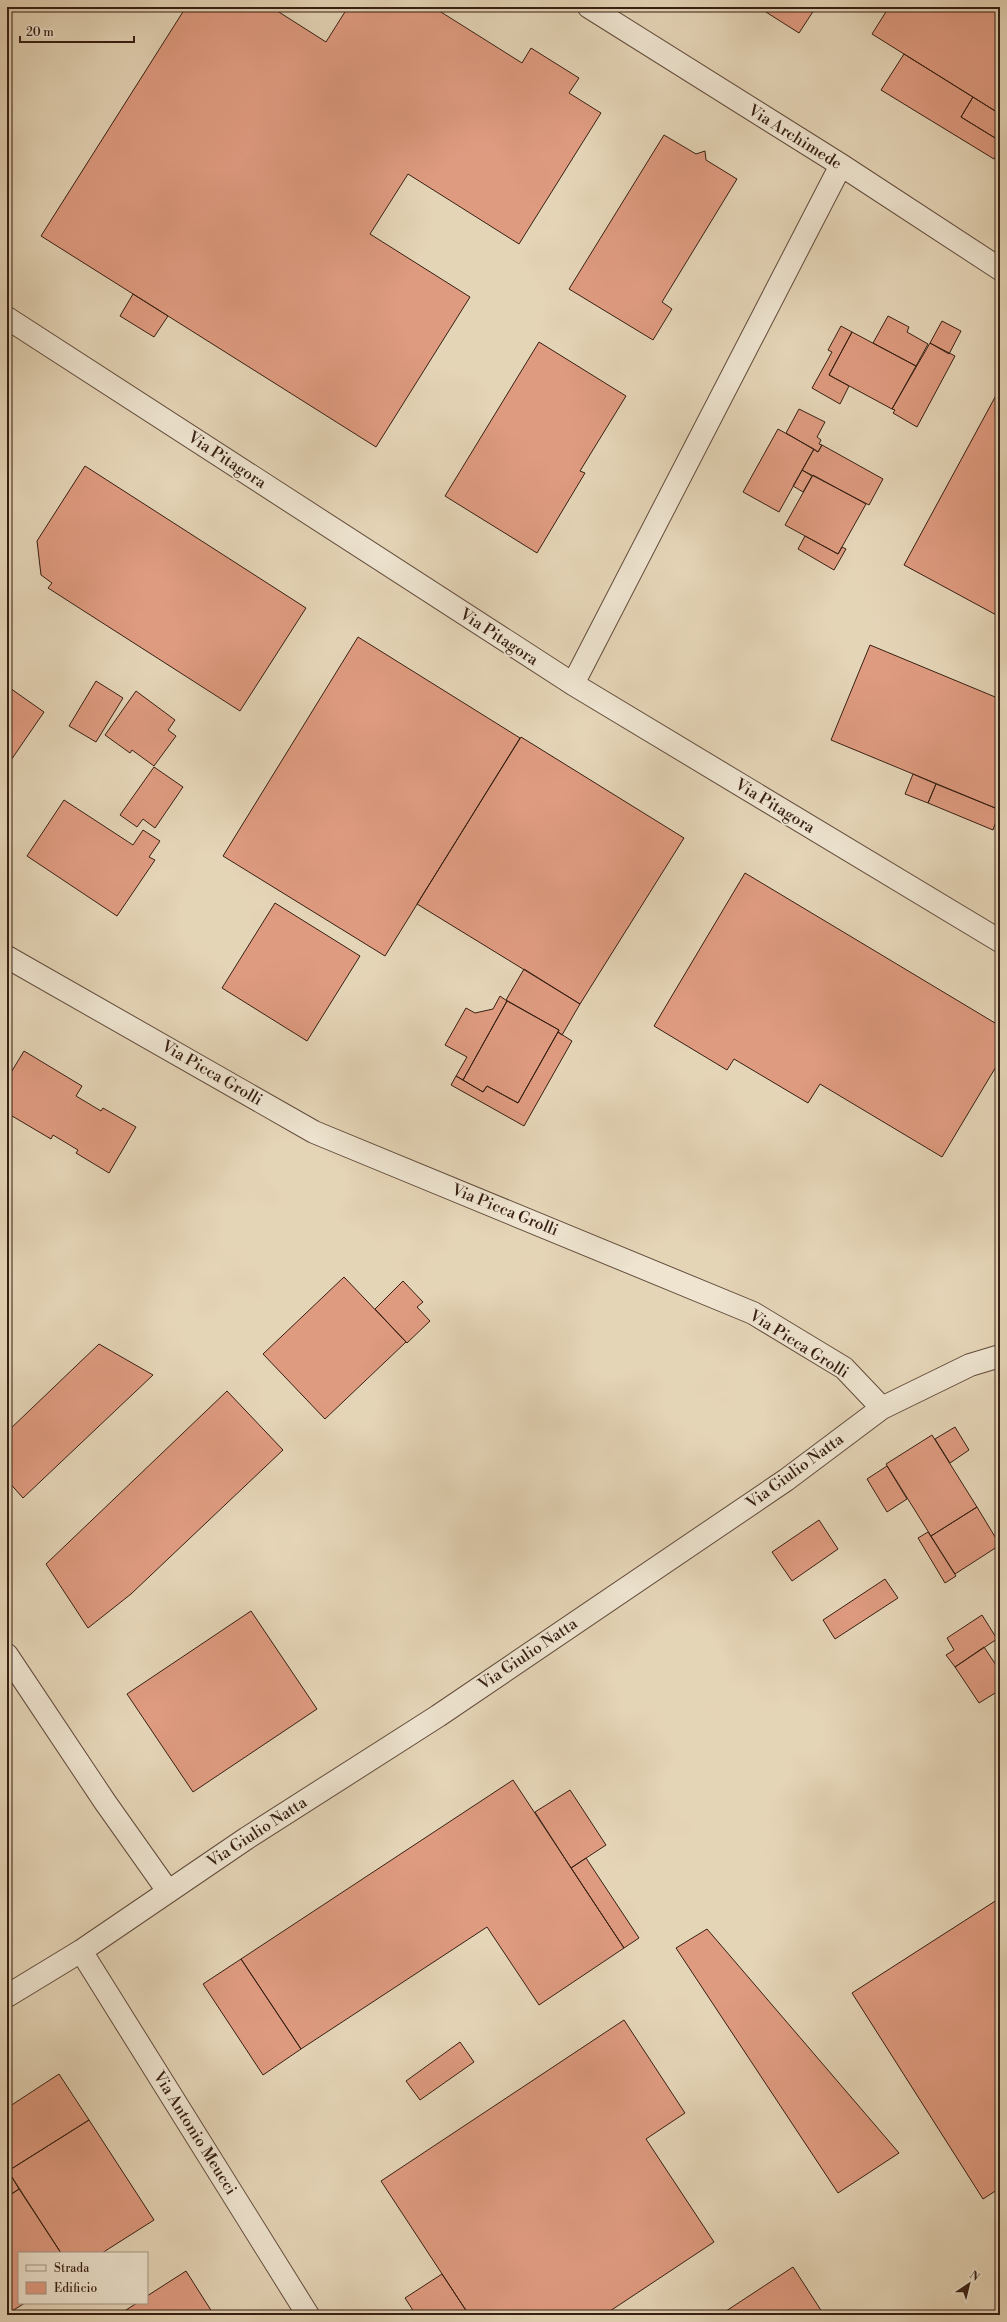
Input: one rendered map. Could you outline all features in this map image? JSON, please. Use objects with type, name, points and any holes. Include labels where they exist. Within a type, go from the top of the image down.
[{"type":"street","name":"Via Archimede","points":[[589,7],[841,165],[1000,269]]},
{"type":"street","points":[[573,684],[841,165]]},
{"type":"street","name":"Via Pitagora","points":[[7,318],[573,684],[1000,942]]},
{"type":"street","name":"Via Picca Grolli","points":[[7,957],[314,1132],[753,1313],[844,1368],[882,1408]]},
{"type":"street","points":[[882,1408],[970,1365],[1000,1356]]},
{"type":"street","name":"Via Giulio Natta","points":[[7,1996],[81,1951],[247,1838],[438,1716],[786,1480],[882,1408]]},
{"type":"street","points":[[7,1655],[105,1802],[168,1891]]},
{"type":"street","name":"Via Antonio Meucci","points":[[81,1951],[308,2315]]},
{"type":"building","points":[[186,7],[271,7],[326,42],[348,7],[433,7],[522,63],[531,48],[579,78],[569,93],[601,113],[519,244],[408,174],[370,234],[470,297],[376,447],[41,236]]},
{"type":"building","points":[[758,7],[816,7],[799,33]]},
{"type":"building","points":[[889,7],[1000,7],[1000,114],[872,34]]},
{"type":"building","points":[[904,54],[973,97],[961,117],[1000,141],[1000,150],[994,159],[881,90]]},
{"type":"building","points":[[973,97],[1000,114],[1000,141],[961,117]]},
{"type":"building","points":[[664,135],[696,154],[705,151],[706,160],[737,179],[662,302],[672,309],[653,340],[569,289]]},
{"type":"building","points":[[133,294],[168,316],[154,337],[120,316]]},
{"type":"building","points":[[888,316],[909,327],[907,332],[928,344],[916,366],[873,343]]},
{"type":"building","points":[[942,321],[961,331],[949,354],[930,343]]},
{"type":"building","points":[[841,326],[852,332],[829,375],[849,386],[840,404],[812,388],[832,352],[828,350]]},
{"type":"building","points":[[852,332],[916,366],[892,409],[829,375]]},
{"type":"building","points":[[539,342],[626,396],[580,471],[585,473],[537,553],[445,496]]},
{"type":"building","points":[[930,343],[955,356],[917,427],[893,413],[895,410],[892,409]]},
{"type":"building","points":[[1000,388],[1000,617],[904,565]]},
{"type":"building","points":[[799,409],[825,422],[817,437],[821,440],[819,444],[822,445],[818,452],[786,433]]},
{"type":"building","points":[[778,429],[814,449],[779,512],[743,492]]},
{"type":"building","points":[[822,445],[883,479],[869,505],[802,470],[814,449],[818,452]]},
{"type":"building","points":[[85,466],[306,608],[240,711],[48,588],[52,583],[41,575],[37,541]]},
{"type":"building","points":[[802,470],[812,476],[803,492],[793,486]]},
{"type":"building","points":[[813,475],[866,504],[838,554],[785,525]]},
{"type":"building","points":[[805,536],[838,554],[842,547],[846,549],[834,570],[798,549]]},
{"type":"building","points":[[358,637],[520,738],[385,956],[223,856]]},
{"type":"building","points":[[870,645],[1000,699],[1000,810],[831,740]]},
{"type":"building","points":[[96,681],[123,698],[96,742],[69,726]]},
{"type":"building","points":[[7,686],[44,712],[7,766]]},
{"type":"building","points":[[136,691],[175,720],[168,730],[176,736],[154,766],[132,750],[130,753],[105,735]]},
{"type":"building","points":[[521,737],[684,838],[580,1004],[417,904]]},
{"type":"building","points":[[154,767],[183,787],[155,828],[143,819],[137,827],[120,815]]},
{"type":"building","points":[[913,774],[936,784],[928,803],[905,794]]},
{"type":"building","points":[[936,784],[1000,810],[993,830],[928,803]]},
{"type":"building","points":[[64,800],[133,845],[143,830],[160,841],[149,857],[155,860],[117,916],[27,856]]},
{"type":"building","points":[[745,873],[1000,1026],[1000,1060],[942,1157],[820,1084],[808,1103],[734,1059],[727,1070],[654,1026]]},
{"type":"building","points":[[275,903],[360,956],[307,1041],[222,988]]},
{"type":"building","points":[[524,969],[580,1004],[562,1035],[558,1032],[559,1030],[506,1000]]},
{"type":"building","points":[[500,996],[507,1001],[463,1080],[456,1076],[467,1057],[445,1045],[466,1008],[475,1013],[493,1009]]},
{"type":"building","points":[[507,1001],[559,1030],[518,1103],[487,1086],[483,1092],[463,1080]]},
{"type":"building","points":[[558,1032],[572,1041],[524,1126],[451,1085],[456,1076],[483,1092],[487,1086],[518,1103]]},
{"type":"building","points":[[24,1051],[82,1086],[76,1096],[101,1111],[103,1108],[136,1127],[109,1173],[76,1153],[78,1150],[53,1135],[51,1139],[7,1113],[7,1079]]},
{"type":"building","points":[[344,1277],[406,1342],[325,1419],[263,1354]]},
{"type":"building","points":[[403,1281],[423,1302],[417,1307],[430,1321],[407,1343],[375,1309]]},
{"type":"building","points":[[99,1344],[153,1375],[23,1498],[7,1480],[7,1432]]},
{"type":"building","points":[[227,1391],[283,1450],[131,1594],[88,1628],[46,1564]]},
{"type":"building","points":[[955,1427],[969,1450],[950,1463],[935,1439]]},
{"type":"building","points":[[932,1435],[977,1507],[931,1536],[886,1464]]},
{"type":"building","points":[[887,1466],[907,1499],[887,1512],[867,1479]]},
{"type":"building","points":[[977,1507],[1000,1545],[955,1574],[931,1536]]},
{"type":"building","points":[[819,1520],[838,1549],[792,1581],[772,1552]]},
{"type":"building","points":[[928,1532],[956,1576],[945,1583],[918,1538]]},
{"type":"building","points":[[885,1579],[898,1598],[835,1639],[823,1620]]},
{"type":"building","points":[[251,1611],[317,1709],[193,1792],[127,1694]]},
{"type":"building","points":[[982,1615],[997,1639],[955,1667],[946,1655],[954,1650],[947,1638]]},
{"type":"building","points":[[984,1647],[1000,1671],[1000,1690],[979,1703],[955,1667]]},
{"type":"building","points":[[513,1780],[624,1948],[539,2005],[487,1927],[301,2049],[241,1959]]},
{"type":"building","points":[[570,1790],[606,1845],[571,1868],[535,1812]]},
{"type":"building","points":[[586,1858],[639,1938],[624,1948],[571,1868]]},
{"type":"building","points":[[1000,1898],[1000,2188],[983,2199],[852,1993]]},
{"type":"building","points":[[707,1929],[899,2153],[838,2193],[676,1948]]},
{"type":"building","points":[[241,1959],[301,2049],[263,2075],[203,1984]]},
{"type":"building","points":[[624,2020],[685,2113],[646,2139],[714,2242],[604,2315],[469,2315],[381,2181]]},
{"type":"building","points":[[460,2042],[474,2062],[420,2100],[406,2081]]},
{"type":"building","points":[[59,2074],[89,2120],[8,2171],[7,2108]]},
{"type":"building","points":[[89,2120],[154,2220],[104,2252],[60,2252],[8,2171]]},
{"type":"building","points":[[7,2169],[19,2189],[7,2197]]},
{"type":"building","points":[[19,2189],[60,2252],[18,2252],[18,2304],[23,2304],[7,2314],[7,2197]]},
{"type":"building","points":[[793,2267],[824,2315],[720,2315]]},
{"type":"building","points":[[186,2271],[214,2315],[118,2315],[135,2304],[148,2304],[148,2295]]},
{"type":"building","points":[[442,2274],[469,2315],[416,2315],[405,2298]]}]
